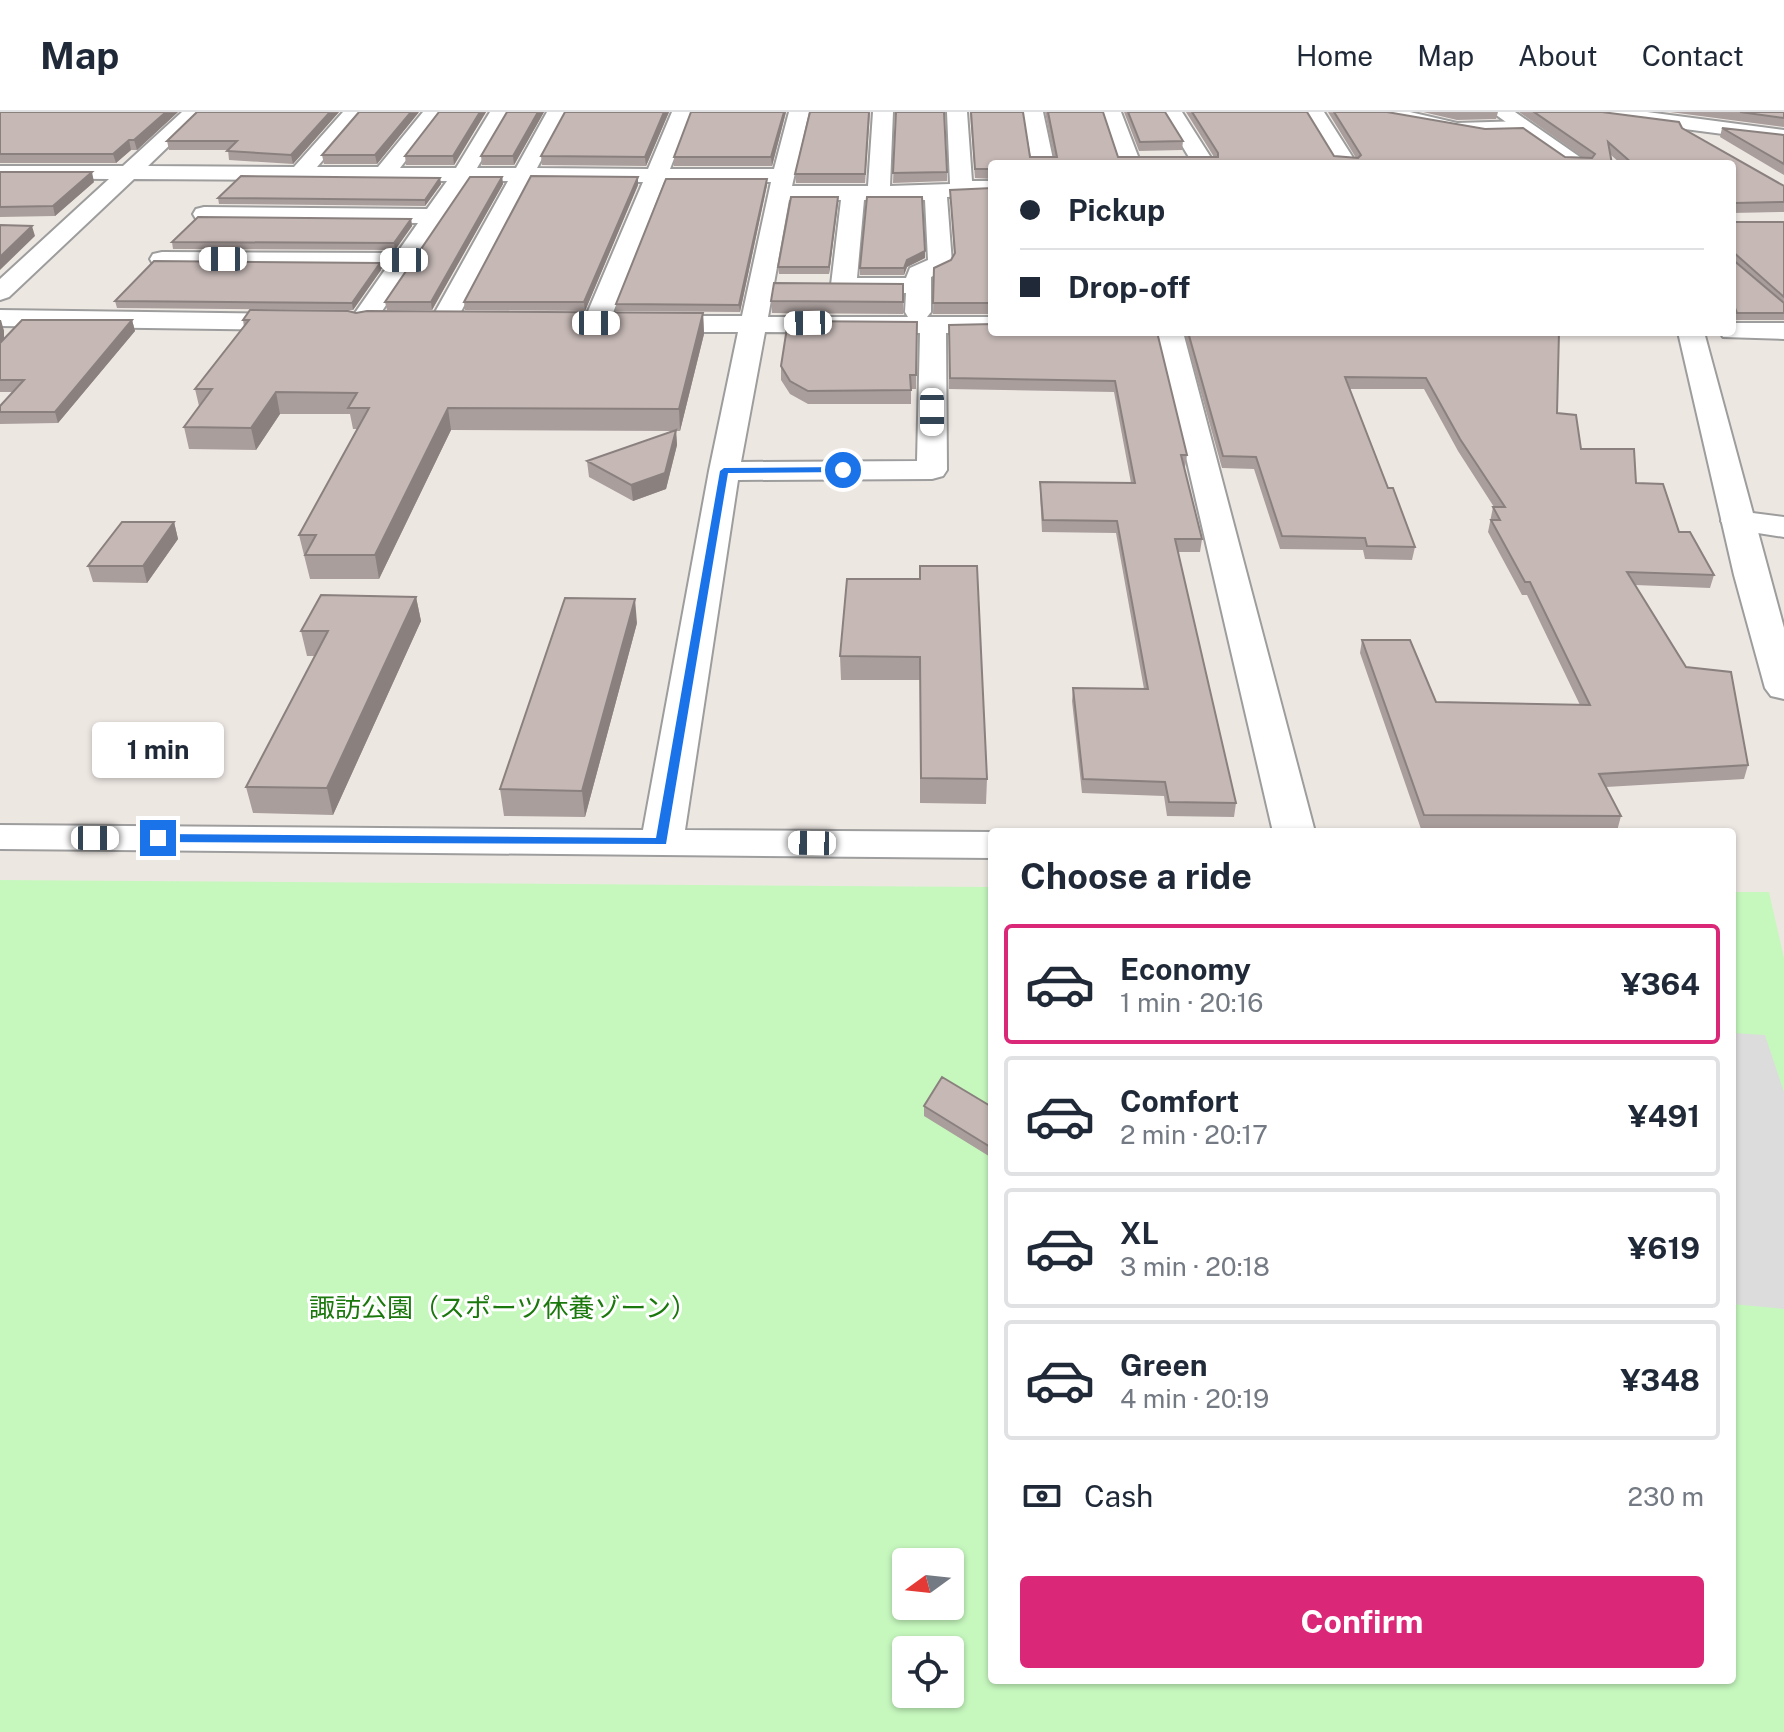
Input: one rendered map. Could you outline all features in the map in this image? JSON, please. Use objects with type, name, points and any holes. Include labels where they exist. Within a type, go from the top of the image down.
[{"type":"street","points":[[194,112],[27,267],[1,313],[107,319],[388,323]]},
{"type":"street","points":[[300,174],[354,112]]},
{"type":"street","points":[[384,174],[433,112]]},
{"type":"street","points":[[442,112],[456,112]]},
{"type":"street","points":[[471,112],[500,112]]},
{"type":"street","points":[[361,323],[462,175],[500,112]]},
{"type":"street","points":[[442,323],[557,112]]},
{"type":"street","points":[[596,323],[682,112]]},
{"type":"street","points":[[662,842],[724,471],[752,324],[799,112]]},
{"type":"street","points":[[879,193],[883,112]]},
{"type":"street","points":[[957,112],[961,188]]},
{"type":"street","points":[[1033,112],[1042,160]]},
{"type":"street","points":[[1111,112],[1129,160]]},
{"type":"street","points":[[1172,112],[1201,160]]},
{"type":"street","points":[[1314,112],[1344,160]]},
{"type":"street","points":[[1385,112],[1457,129],[1524,127]]},
{"type":"street","points":[[1502,112],[1573,160]]},
{"type":"street","points":[[1601,112],[1676,116],[1784,136]]},
{"type":"street","points":[[1676,116],[1721,150]]},
{"type":"street","points":[[1457,129],[1476,152]]},
{"type":"street","points":[[1153,160],[1184,160]]},
{"type":"street","points":[[0,172],[655,174],[853,193],[936,193],[961,188],[988,188]]},
{"type":"street","points":[[144,279],[243,173]]},
{"type":"street","points":[[844,285],[853,193]]},
{"type":"street","points":[[724,471],[932,470],[926,324],[917,286],[919,273],[940,263],[936,193]]},
{"type":"street","points":[[204,214],[434,216]]},
{"type":"street","points":[[42,226],[71,226]]},
{"type":"street","points":[[162,259],[404,260]]},
{"type":"street","points":[[0,267],[27,267]]},
{"type":"street","points":[[762,284],[789,285]]},
{"type":"street","points":[[817,285],[917,286]]},
{"type":"street","points":[[107,319],[126,299]]},
{"type":"street","points":[[415,323],[473,323]]},
{"type":"street","points":[[566,323],[988,325]]},
{"type":"street","points":[[1736,331],[1784,331]]},
{"type":"street","points":[[1171,336],[1293,828]]},
{"type":"street","points":[[1692,336],[1737,521],[1784,688]]},
{"type":"street","points":[[1737,521],[1784,527]]},
{"type":"street","points":[[0,837],[988,845]]},
{"type":"green space","name":"諏訪公園（スポーツ休養ゾーン）","points":[[0,880],[988,887],[988,1684],[1736,1684],[1736,892],[1769,892],[1784,958],[1784,1732],[0,1732]]},
{"type":"shaded area","points":[[1736,1033],[1765,1035],[1784,1092],[1784,1309],[1736,1304]]},
{"type":"building","points":[[0,112],[166,112],[113,154],[0,154]]},
{"type":"building","points":[[197,112],[330,112],[291,155],[227,151],[237,141],[167,141]]},
{"type":"building","points":[[359,112],[411,112],[375,155],[322,155]]},
{"type":"building","points":[[439,112],[480,112],[453,156],[405,156]]},
{"type":"building","points":[[507,112],[538,112],[513,156],[481,156]]},
{"type":"building","points":[[565,112],[664,112],[645,157],[541,156]]},
{"type":"building","points":[[691,112],[784,112],[771,157],[674,157]]},
{"type":"building","points":[[810,112],[869,112],[865,174],[795,174]]},
{"type":"building","points":[[896,112],[944,112],[947,172],[893,173]]},
{"type":"building","points":[[971,112],[1023,112],[1030,157],[1057,157],[1048,112],[1103,112],[1118,157],[1218,157],[1192,112],[1307,112],[1334,156],[1358,158],[1361,155],[1334,112],[1387,112],[1485,129],[1523,128],[1565,157],[1592,158],[1595,154],[1534,112],[1602,112],[1679,122],[1682,128],[1784,186],[1784,202],[1736,203],[1736,160],[1628,160],[1608,142],[1611,160],[988,160],[988,169],[975,169]]},
{"type":"building","points":[[1128,112],[1165,112],[1183,141],[1140,142]]},
{"type":"building","points":[[1740,112],[1784,112],[1784,118]]},
{"type":"building","points":[[1722,128],[1784,135],[1784,164]]},
{"type":"building","points":[[0,172],[92,172],[53,206],[0,207]]},
{"type":"building","points":[[241,176],[440,178],[425,200],[218,198]]},
{"type":"building","points":[[531,176],[638,177],[584,302],[464,302]]},
{"type":"building","points":[[470,177],[502,177],[431,302],[385,302]]},
{"type":"building","points":[[666,179],[767,179],[739,305],[616,304]]},
{"type":"building","points":[[988,188],[988,303],[933,303],[934,268],[951,260],[955,253],[950,190]]},
{"type":"building","points":[[791,197],[838,197],[829,267],[778,267]]},
{"type":"building","points":[[867,197],[922,197],[925,251],[907,260],[904,268],[860,268]]},
{"type":"building","points":[[198,217],[411,219],[394,243],[172,242]]},
{"type":"building","points":[[1736,222],[1784,222],[1784,297],[1736,255]]},
{"type":"building","points":[[0,225],[32,226],[0,257]]},
{"type":"building","points":[[154,261],[380,263],[352,303],[115,301]]},
{"type":"building","points":[[1736,262],[1784,303],[1784,313],[1737,313]]},
{"type":"building","points":[[774,283],[903,284],[903,302],[771,301]]},
{"type":"building","points":[[250,310],[703,313],[679,409],[448,408],[375,555],[305,555],[316,535],[299,535],[369,408],[348,408],[357,393],[276,392],[251,428],[184,427],[212,389],[195,389],[249,320],[243,320]]},
{"type":"building","points":[[0,320],[1,342],[22,320],[132,320],[55,412],[0,412],[0,406],[24,380],[0,380]]},
{"type":"building","points":[[788,321],[917,322],[916,375],[910,375],[911,390],[808,391],[790,381],[781,366]]},
{"type":"building","points":[[988,324],[988,336],[1158,336],[1187,455],[1181,455],[1202,539],[1175,539],[1236,803],[1169,802],[1165,782],[1083,779],[1073,688],[1148,689],[1117,521],[1043,520],[1040,482],[1135,483],[1115,381],[950,378],[949,325]]},
{"type":"building","points":[[1189,336],[1559,336],[1557,413],[1576,415],[1581,449],[1634,449],[1636,483],[1663,484],[1679,532],[1690,532],[1714,575],[1627,572],[1686,667],[1731,672],[1748,765],[1599,774],[1621,816],[1424,815],[1362,640],[1410,640],[1436,702],[1590,705],[1530,582],[1525,582],[1491,520],[1500,520],[1493,507],[1505,507],[1460,439],[1426,378],[1345,377],[1388,488],[1393,488],[1415,547],[1367,546],[1365,538],[1282,536],[1256,457],[1223,456]]},
{"type":"building","points":[[676,430],[665,473],[631,485],[587,461]]},
{"type":"building","points":[[122,522],[174,522],[143,566],[88,566]]},
{"type":"building","points":[[920,566],[977,566],[987,779],[921,778],[920,657],[840,656],[847,579],[920,579]]},
{"type":"building","points":[[321,595],[416,597],[327,788],[246,787],[328,631],[301,631]]},
{"type":"building","points":[[565,598],[635,599],[582,791],[500,789]]},
{"type":"building","points":[[942,1077],[988,1105],[988,1146],[924,1106]]},
{"type":"route","points":[[158,838],[662,842],[724,471],[843,470]]}]
